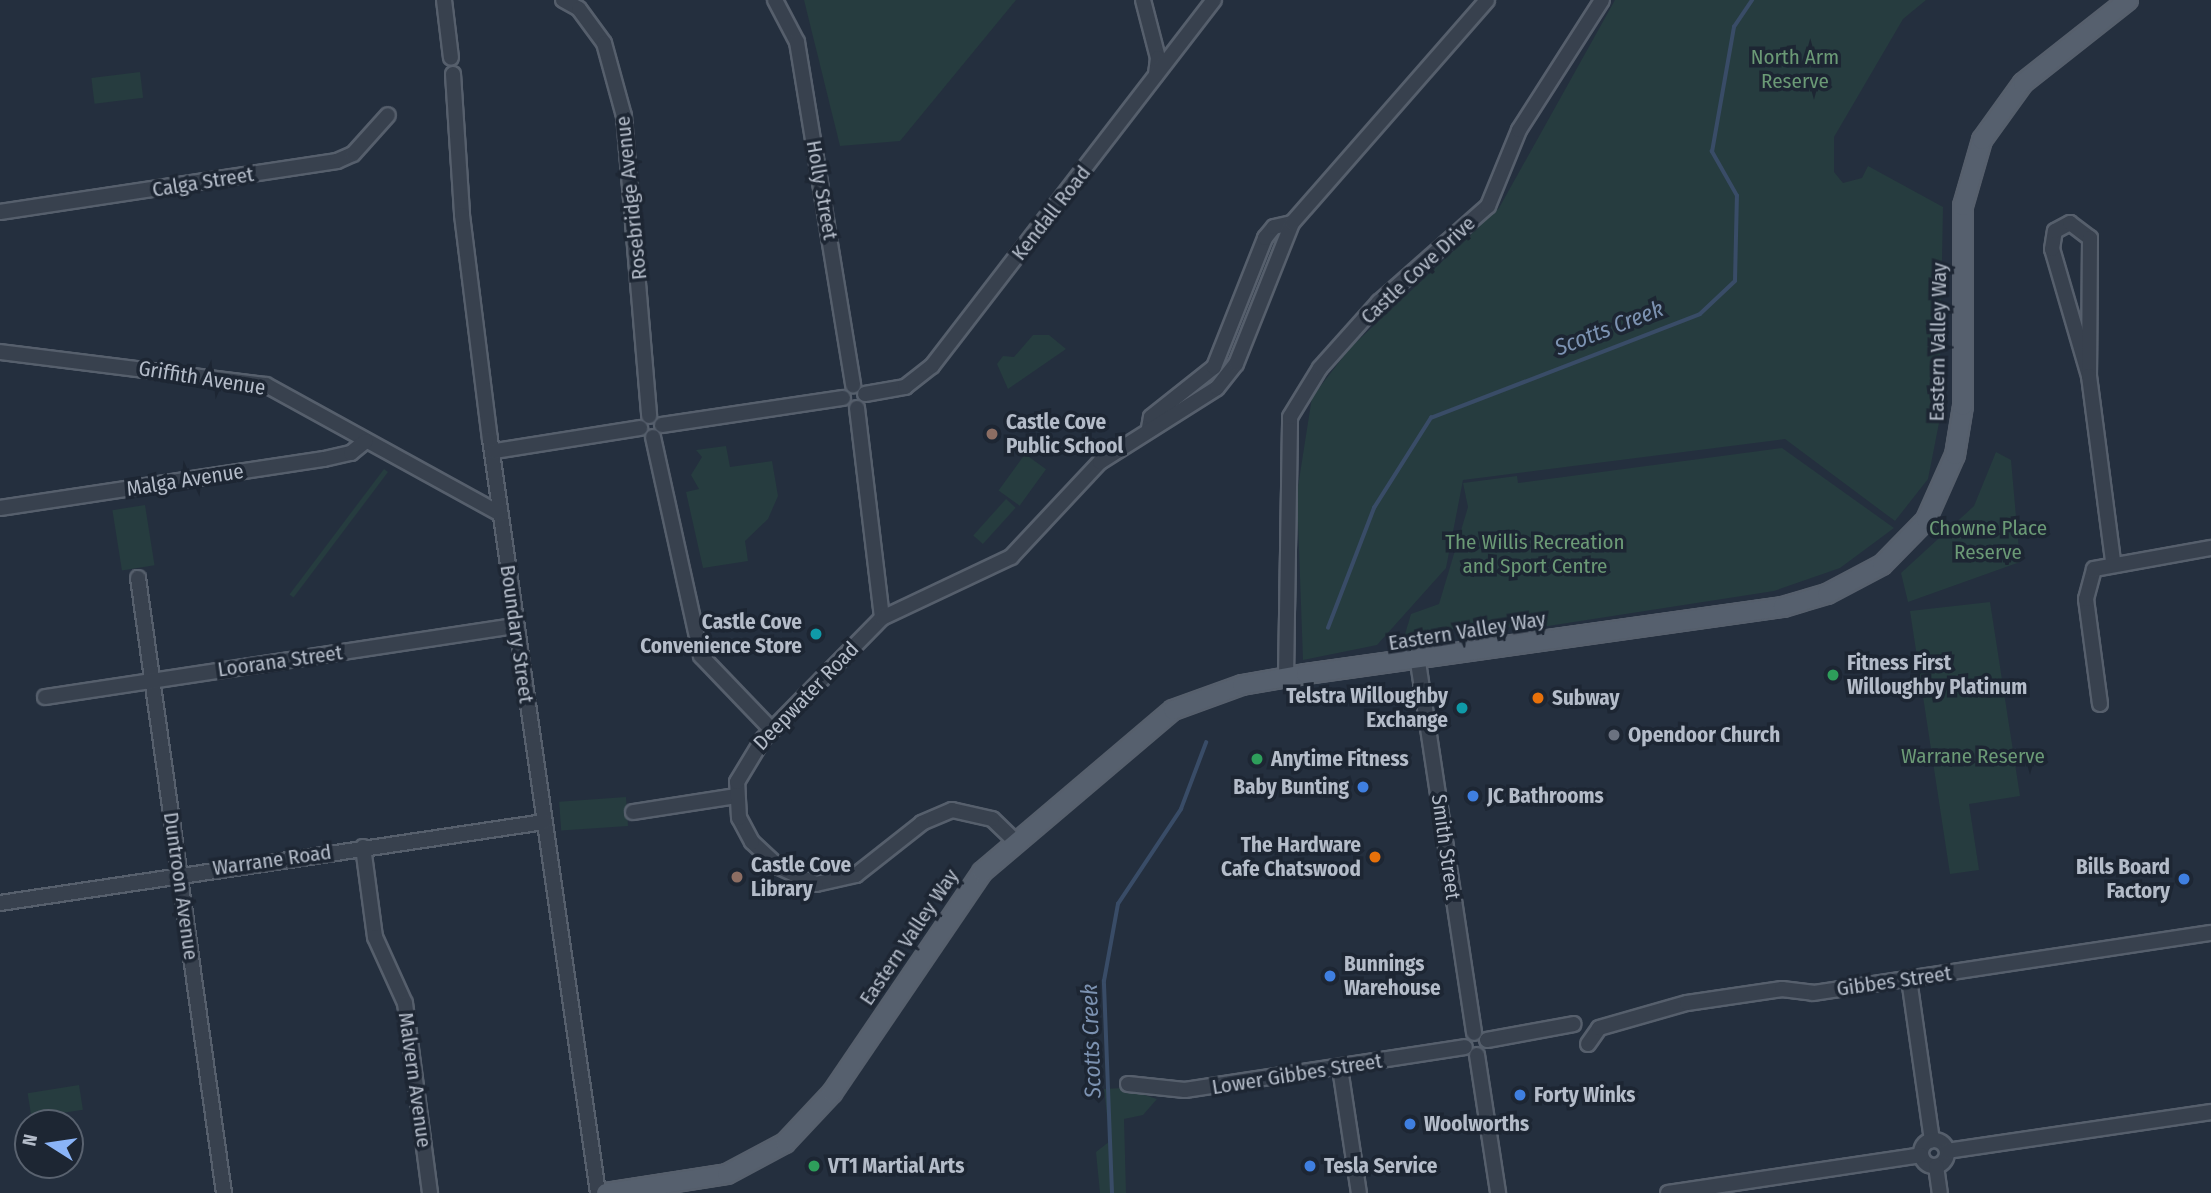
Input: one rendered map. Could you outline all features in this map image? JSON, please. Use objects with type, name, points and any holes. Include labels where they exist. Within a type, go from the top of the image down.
[{"type":"main road","name":"Eastern Valley Way","points":[[606,1193],[727,1174],[785,1143],[832,1093],[954,906],[1014,841],[1173,710],[1242,685],[1418,662],[1783,607],[1848,585],[1898,552],[1938,501],[1961,428],[1964,206],[1973,162],[1994,118],[2023,83],[2127,0]]},
{"type":"street","points":[[444,0],[451,58]]},
{"type":"street","name":"Rosebridge Avenue","points":[[563,0],[579,9],[604,43],[624,116],[649,415]]},
{"type":"street","name":"Holly Street","points":[[775,0],[797,42],[859,389]]},
{"type":"street","points":[[1143,0],[1158,58],[1156,76]]},
{"type":"street","name":"Kendall Road","points":[[859,389],[905,387],[932,366],[1214,0]]},
{"type":"street","name":"Deepwater Road","points":[[1014,841],[992,819],[952,810],[922,823],[856,875],[816,884],[761,853],[744,830],[736,796],[745,762],[772,730],[882,618],[1011,556],[1100,461],[1149,428],[1158,429],[1228,377],[1292,223],[1487,0]]},
{"type":"street","name":"Castle Cove Drive","points":[[1286,678],[1290,417],[1320,368],[1379,302],[1488,206],[1519,130],[1602,0]]},
{"type":"street","name":"Boundary Street","points":[[453,74],[462,215],[495,451],[499,513],[598,1193]]},
{"type":"street","name":"Calga Street","points":[[0,212],[337,161],[353,153],[388,115]]},
{"type":"street","points":[[2089,376],[2052,249],[2055,231],[2070,223],[2090,238],[2089,376],[2113,562]]},
{"type":"street","name":"Griffith Avenue","points":[[0,352],[266,385],[499,513]]},
{"type":"street","points":[[495,451],[640,428],[658,431],[843,398],[859,389]]},
{"type":"street","points":[[859,389],[857,408],[882,618]]},
{"type":"street","points":[[843,398],[857,408]]},
{"type":"street","points":[[640,428],[649,415],[658,431],[701,656],[772,730]]},
{"type":"street","name":"Malga Avenue","points":[[0,508],[324,459],[351,453],[366,441]]},
{"type":"street","points":[[2100,704],[2086,598],[2094,569],[2113,562],[2211,548]]},
{"type":"street","name":"Duntroon Avenue","points":[[138,578],[224,1193]]},
{"type":"street","name":"Loorana Street","points":[[45,697],[516,626]]},
{"type":"street","name":"Smith Street","points":[[1418,662],[1480,1036]]},
{"type":"street","points":[[633,812],[736,796]]},
{"type":"street","name":"Warrane Road","points":[[0,903],[179,873],[544,822]]},
{"type":"street","name":"Malvern Avenue","points":[[363,847],[374,937],[405,1003],[430,1193]]},
{"type":"street","name":"Gibbes Street","points":[[1588,1044],[1599,1028],[1687,1003],[1909,979],[2211,933]]},
{"type":"street","points":[[1909,979],[1932,1140],[1921,1155]]},
{"type":"street","points":[[1498,1193],[1471,1051],[1480,1036],[1574,1024]]},
{"type":"street","name":"Lower Gibbes Street","points":[[1128,1084],[1185,1090],[1471,1051]]},
{"type":"street","points":[[1340,1068],[1359,1193]]},
{"type":"street","points":[[1932,1140],[1947,1151],[2211,1112]]},
{"type":"street","points":[[1940,1193],[1936,1166],[1947,1151]]},
{"type":"street","points":[[1668,1193],[1921,1155],[1936,1166]]},
{"type":"green space","points":[[804,0],[1016,0],[900,141],[840,146]]},
{"type":"green space","name":"North Arm Reserve","points":[[1615,0],[1926,0],[1903,19],[1834,137],[1834,172],[1843,183],[1862,178],[1868,166],[1943,207],[1939,423],[1928,479],[1895,521],[1785,439],[1463,480],[1446,568],[1377,645],[1303,660],[1297,493],[1312,397],[1350,348],[1499,208]]},
{"type":"green space","points":[[140,72],[143,98],[95,104],[91,78]]},
{"type":"green space","points":[[1033,335],[1049,335],[1066,349],[1008,389],[997,364],[1003,356],[1014,357]]},
{"type":"green space","points":[[726,446],[730,467],[772,461],[778,496],[768,519],[745,541],[748,561],[703,568],[686,492],[699,489],[691,475],[702,457],[696,450]]},
{"type":"green space","name":"The Willis Recreation and Sport Centre","points":[[1782,448],[1894,528],[1840,568],[1774,591],[1548,626],[1458,628],[1403,641],[1411,614],[1439,604],[1468,507],[1463,483],[1517,476],[1518,483]]},
{"type":"green space","name":"Chowne Place Reserve","points":[[1996,452],[2011,460],[2020,562],[1908,602],[1901,573],[1974,506]]},
{"type":"green space","points":[[1025,454],[1046,469],[1020,506],[999,490]]},
{"type":"green space","points":[[384,469],[388,472],[294,597],[290,594]]},
{"type":"green space","points":[[1006,499],[1016,508],[983,544],[973,535]]},
{"type":"green space","points":[[145,505],[155,565],[122,570],[112,510]]},
{"type":"green space","name":"Warrane Reserve","points":[[1990,602],[2020,796],[1969,804],[1979,870],[1950,874],[1910,611]]},
{"type":"green space","points":[[626,797],[628,826],[561,831],[559,802]]},
{"type":"green space","points":[[79,1085],[83,1109],[30,1109],[28,1093]]},
{"type":"green space","points":[[1122,1088],[1157,1099],[1143,1115],[1124,1119],[1126,1193],[1100,1193],[1096,1152],[1110,1141],[1104,1089]]},
{"type":"waterway","name":"Scotts Creek","points":[[1328,628],[1374,508],[1431,418],[1700,314],[1735,281],[1737,196],[1712,152],[1734,27],[1752,0]]},
{"type":"waterway","name":"Scotts Creek","points":[[1112,1193],[1104,981],[1118,904],[1181,809],[1206,743]]},
{"type":"place","name":"Castle Cove Public School","points":[[992,434]]},
{"type":"place","name":"Castle Cove Convenience Store","points":[[816,634]]},
{"type":"place","name":"Fitness First Willoughby Platinum","points":[[1833,675]]},
{"type":"place","name":"Subway","points":[[1538,698]]},
{"type":"place","name":"Telstra Willoughby Exchange","points":[[1462,708]]},
{"type":"place","name":"Opendoor Church","points":[[1614,735]]},
{"type":"place","name":"Anytime Fitness","points":[[1257,759]]},
{"type":"place","name":"Baby Bunting","points":[[1363,787]]},
{"type":"place","name":"JC Bathrooms","points":[[1473,796]]},
{"type":"place","name":"The Hardware Cafe Chatswood","points":[[1375,857]]},
{"type":"place","name":"Castle Cove Library","points":[[737,877]]},
{"type":"place","name":"Bills Board Factory","points":[[2184,879]]},
{"type":"place","name":"Bunnings Warehouse","points":[[1330,976]]},
{"type":"place","name":"Forty Winks","points":[[1520,1095]]},
{"type":"place","name":"Woolworths","points":[[1410,1124]]},
{"type":"place","name":"VT1 Martial Arts","points":[[814,1166]]},
{"type":"place","name":"Tesla Service","points":[[1310,1166]]}]
